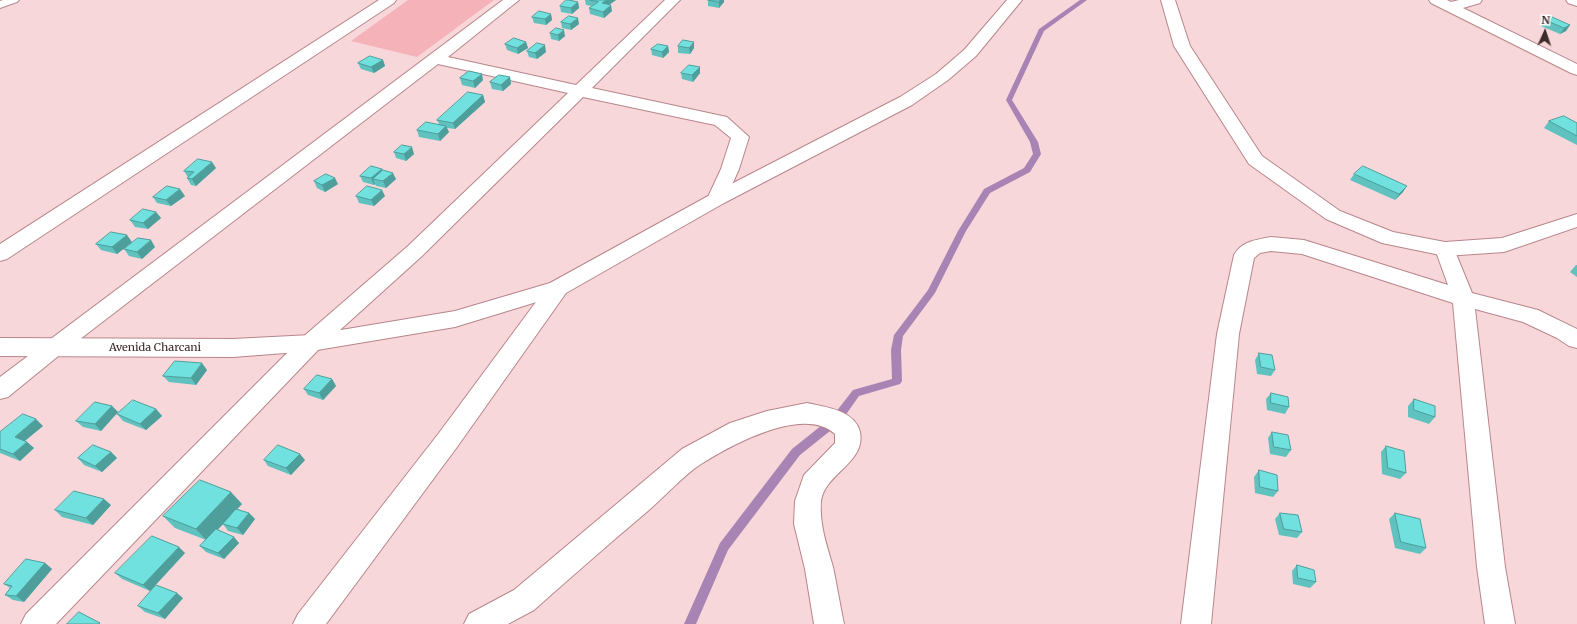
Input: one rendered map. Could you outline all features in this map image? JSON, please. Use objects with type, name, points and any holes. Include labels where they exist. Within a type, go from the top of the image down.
[{"type":"street","points":[[0,254],[390,0]]},
{"type":"street","points":[[0,390],[54,347],[512,0]]},
{"type":"street","points":[[36,624],[311,343],[415,251],[673,0]]},
{"type":"street","points":[[308,624],[448,440],[558,288],[717,199],[906,100],[942,78],[970,53],[1015,0]]},
{"type":"street","points":[[1168,0],[1182,46],[1255,160],[1332,215],[1389,238],[1445,249],[1504,245],[1577,220]]},
{"type":"street","points":[[1436,0],[1577,70]]},
{"type":"street","points":[[1450,7],[1476,0]]},
{"type":"street","points":[[1573,0],[1577,2]]},
{"type":"street","points":[[436,58],[455,64],[721,122],[740,137],[730,169],[717,199]]},
{"type":"street","points":[[1196,624],[1228,334],[1244,255],[1254,247],[1271,244],[1304,247],[1463,298],[1530,316],[1565,332],[1577,340]]},
{"type":"street","points":[[1445,249],[1463,298],[1491,567],[1500,624]]},
{"type":"street","name":"Avenida Charcani","points":[[0,348],[233,348],[311,343],[455,319],[558,288]]},
{"type":"street","points":[[479,624],[524,600],[691,457],[739,430],[767,421],[807,413],[836,420],[847,430],[848,437],[847,447],[814,483],[808,501],[808,524],[819,569],[829,624]]},
{"type":"lane","points":[[0,5],[13,0]]},
{"type":"shaded area","points":[[408,0],[494,0],[417,57],[351,41]]},
{"type":"building","points":[[566,0],[578,2],[571,8],[560,6]]},
{"type":"building","points":[[590,0],[607,0],[602,3],[611,5],[603,12],[589,8],[598,2]]},
{"type":"building","points":[[708,0],[720,0],[719,2]]},
{"type":"building","points":[[539,11],[551,14],[545,19],[532,17]]},
{"type":"building","points":[[569,16],[578,18],[570,24],[561,22]]},
{"type":"building","points":[[1552,17],[1570,25],[1564,28],[1545,20]]},
{"type":"building","points":[[556,28],[564,30],[558,35],[550,33]]},
{"type":"building","points":[[514,38],[526,42],[517,48],[505,44]]},
{"type":"building","points":[[683,40],[694,42],[689,48],[678,46]]},
{"type":"building","points":[[537,43],[545,45],[535,53],[527,51]]},
{"type":"building","points":[[658,44],[668,46],[662,52],[651,49]]},
{"type":"building","points":[[370,56],[383,60],[371,67],[358,63]]},
{"type":"building","points":[[689,65],[700,67],[692,75],[681,73]]},
{"type":"building","points":[[469,71],[482,74],[473,81],[460,78]]},
{"type":"building","points":[[499,75],[510,77],[501,85],[490,82]]},
{"type":"building","points":[[468,92],[483,95],[453,123],[437,120]]},
{"type":"building","points":[[1564,116],[1577,123],[1577,136],[1549,121]]},
{"type":"building","points":[[426,122],[446,126],[438,134],[417,130]]},
{"type":"building","points":[[402,145],[412,147],[404,154],[394,152]]},
{"type":"building","points":[[198,159],[212,162],[192,179],[187,178],[194,172],[184,171]]},
{"type":"building","points":[[371,166],[382,169],[371,178],[360,176]]},
{"type":"building","points":[[1363,166],[1407,186],[1399,194],[1354,174]]},
{"type":"building","points":[[383,170],[393,173],[383,181],[373,179]]},
{"type":"building","points":[[326,174],[335,178],[322,185],[314,181]]},
{"type":"building","points":[[167,186],[180,189],[166,200],[153,197]]},
{"type":"building","points":[[367,186],[382,190],[371,200],[356,196]]},
{"type":"building","points":[[143,209],[156,212],[143,223],[130,220]]},
{"type":"building","points":[[111,232],[127,235],[112,247],[96,244]]},
{"type":"building","points":[[138,238],[151,240],[137,252],[124,249]]},
{"type":"building","points":[[1259,353],[1272,355],[1275,370],[1261,367]]},
{"type":"building","points":[[175,361],[202,363],[191,378],[163,376]]},
{"type":"building","points":[[317,375],[332,379],[319,393],[304,389]]},
{"type":"building","points":[[1271,393],[1288,397],[1289,407],[1271,403]]},
{"type":"building","points":[[1414,399],[1435,406],[1435,417],[1414,410]]},
{"type":"building","points":[[133,400],[156,409],[140,424],[117,414]]},
{"type":"building","points":[[95,402],[112,406],[95,424],[76,421]]},
{"type":"building","points":[[23,414],[36,419],[15,437],[27,442],[13,454],[0,449],[0,432]]},
{"type":"building","points":[[1272,432],[1288,435],[1291,450],[1274,447]]},
{"type":"building","points":[[93,445],[111,452],[95,466],[78,458]]},
{"type":"building","points":[[278,445],[300,454],[286,468],[264,460]]},
{"type":"building","points":[[1386,446],[1404,451],[1406,473],[1388,468]]},
{"type":"building","points":[[1259,470],[1277,475],[1278,491],[1260,487]]},
{"type":"building","points":[[200,480],[231,492],[196,529],[163,516]]},
{"type":"building","points":[[74,491],[104,499],[86,518],[55,510]]},
{"type":"building","points":[[236,509],[249,513],[237,528],[223,524]]},
{"type":"building","points":[[1280,513],[1298,515],[1302,532],[1284,529]]},
{"type":"building","points":[[1395,513],[1420,519],[1426,548],[1401,542]]},
{"type":"building","points":[[216,529],[234,537],[218,553],[200,546]]},
{"type":"building","points":[[152,536],[179,547],[143,585],[115,573]]},
{"type":"building","points":[[26,559],[45,563],[16,596],[5,595],[12,586],[4,584]]},
{"type":"building","points":[[1297,565],[1314,570],[1316,582],[1298,578]]},
{"type":"building","points":[[156,585],[177,593],[158,613],[138,606]]},
{"type":"building","points":[[79,612],[100,623],[67,624]]},
{"type":"waterway","points":[[690,624],[724,547],[796,452],[836,420],[856,393],[897,381],[896,350],[899,335],[932,291],[962,231],[987,191],[1027,170],[1037,154],[1034,142],[1009,100],[1041,30],[1084,0]]}]
